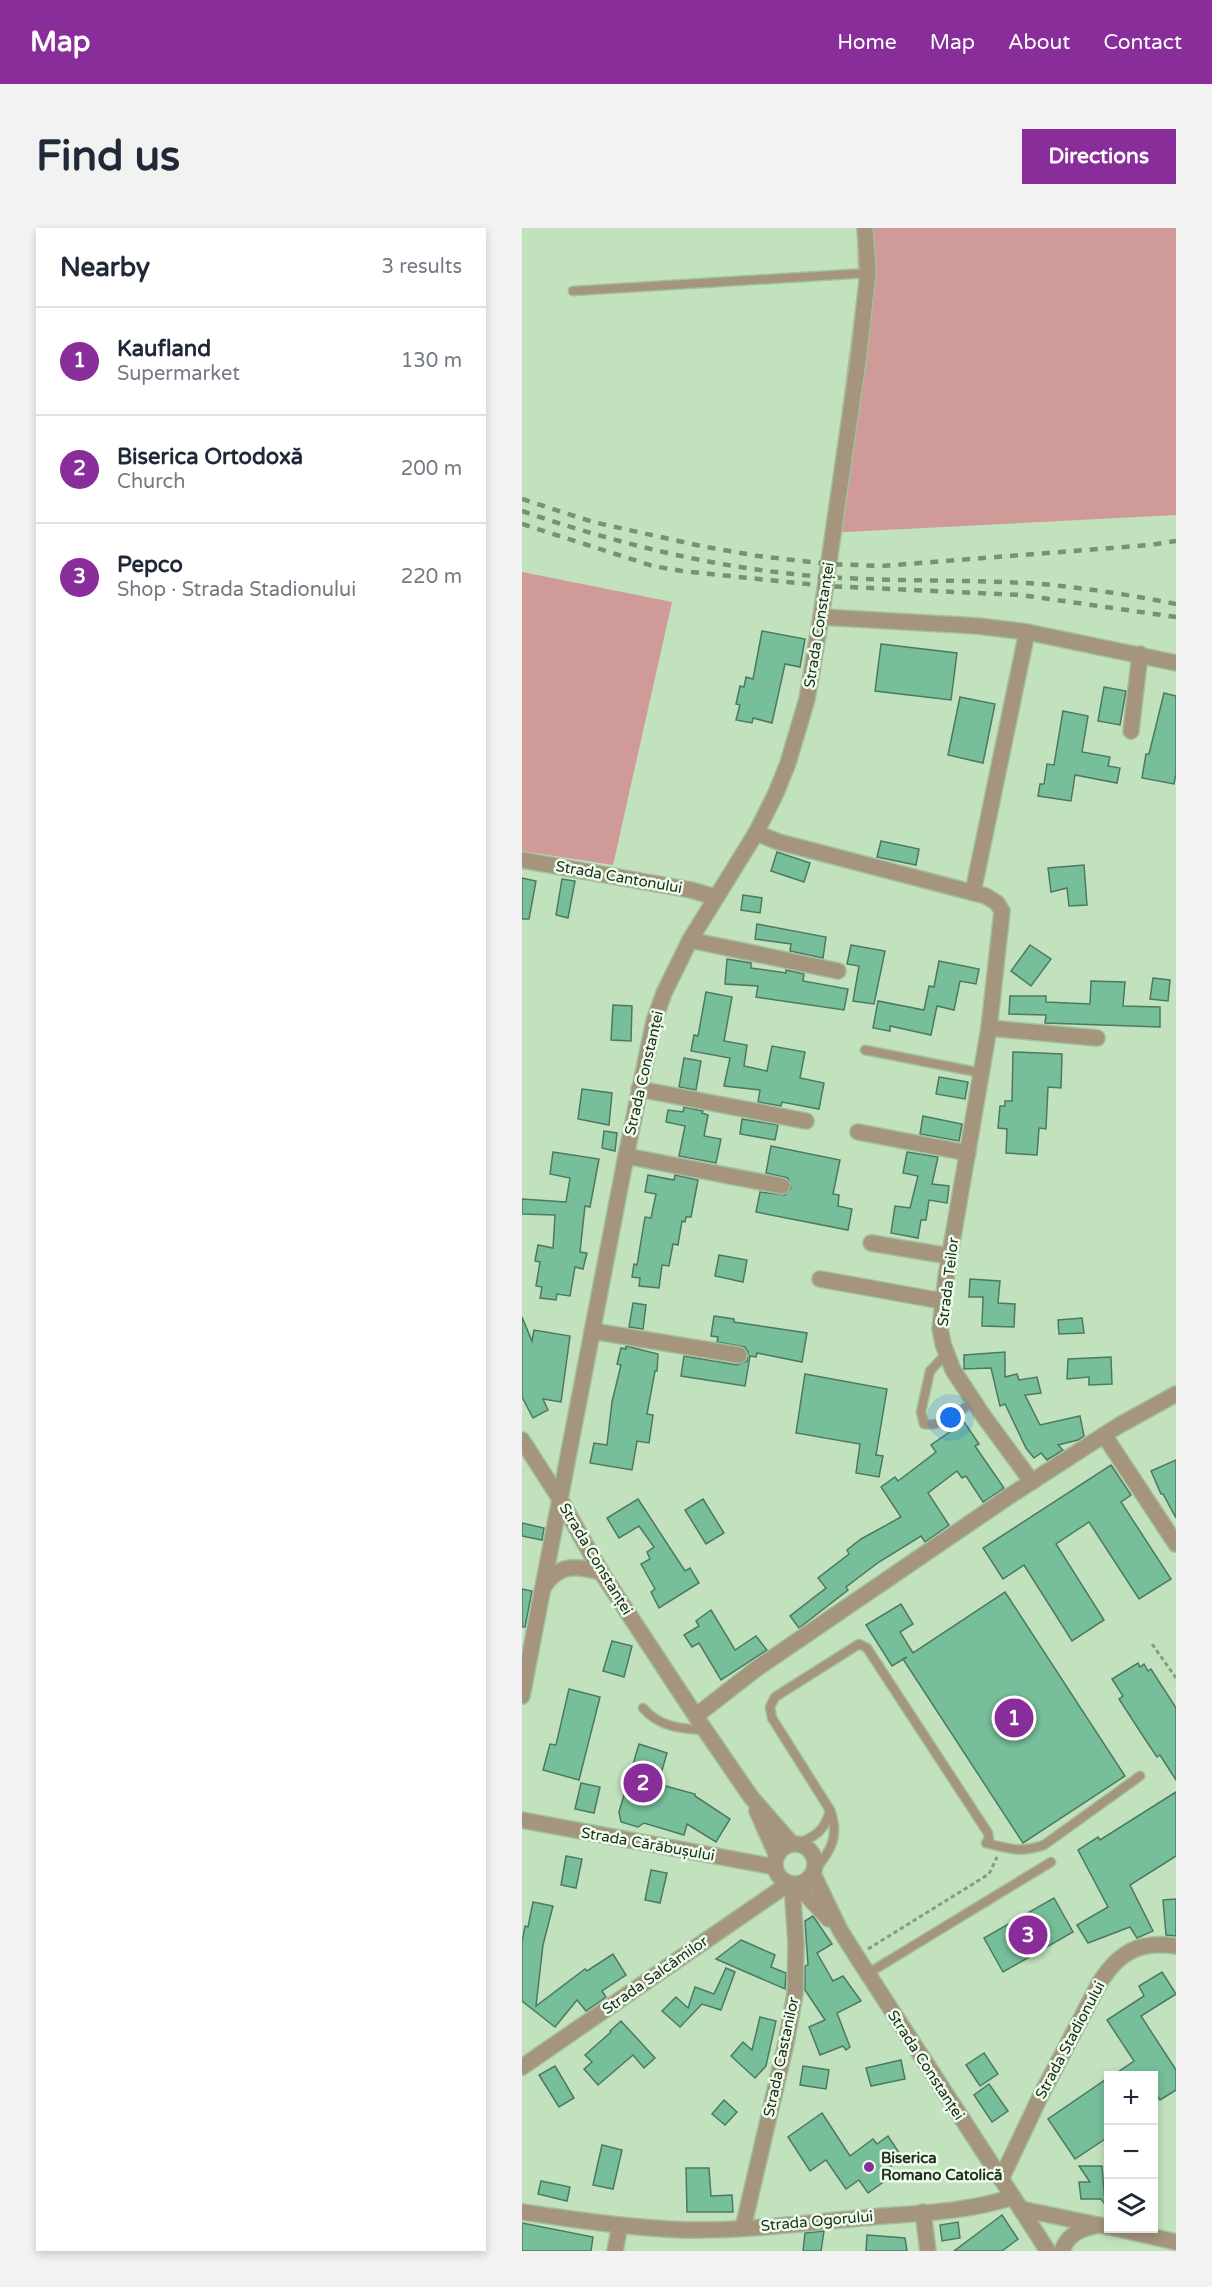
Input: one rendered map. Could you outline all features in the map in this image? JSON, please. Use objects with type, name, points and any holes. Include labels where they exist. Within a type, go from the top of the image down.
[{"type":"street","name":"Strada Constanței","points":[[794,1844],[751,1797],[705,1730],[697,1714],[601,1572],[560,1499],[654,1021],[664,993],[690,940],[756,833],[776,793],[807,699],[821,617],[868,273],[865,228]]},
{"type":"street","points":[[821,617],[978,626],[1027,632],[1176,663]]},
{"type":"street","points":[[973,892],[1027,632]]},
{"type":"street","points":[[1131,731],[1140,654]]},
{"type":"street","name":"Strada Teilor","points":[[756,833],[779,842],[986,896],[997,903],[1002,911],[982,1072],[942,1301],[940,1328],[946,1354],[953,1370],[973,1402],[1032,1482]]},
{"type":"street","name":"Strada Cantonului","points":[[522,860],[691,890],[715,897]]},
{"type":"street","points":[[690,940],[838,971]]},
{"type":"street","points":[[988,1028],[1096,1038]]},
{"type":"street","points":[[639,1089],[806,1121]]},
{"type":"street","points":[[858,1132],[968,1153]]},
{"type":"street","points":[[626,1156],[782,1186]]},
{"type":"street","points":[[871,1243],[950,1256]]},
{"type":"street","points":[[820,1279],[942,1301]]},
{"type":"street","points":[[592,1331],[739,1355]]},
{"type":"street","points":[[697,1714],[756,1669],[874,1587],[1104,1435],[1176,1394]]},
{"type":"street","points":[[1104,1435],[1176,1544]]},
{"type":"street","points":[[522,1440],[560,1499],[522,1696]]},
{"type":"street","points":[[544,1586],[552,1574],[561,1570],[573,1568],[601,1572]]},
{"type":"street","points":[[751,1797],[776,1861],[780,1878],[792,1884],[840,1929]]},
{"type":"street","name":"Strada Cărăbușului","points":[[522,1820],[776,1861]]},
{"type":"street","points":[[776,1861],[785,1847],[794,1844],[806,1847],[813,1855],[814,1873],[807,1881],[792,1884]]},
{"type":"street","name":"Strada Constanței","points":[[814,1873],[856,1957],[1047,2251]]},
{"type":"street","name":"Strada Salcâmilor","points":[[522,2067],[792,1884]]},
{"type":"street","name":"Strada Castanilor","points":[[744,2228],[795,1994],[796,1944],[792,1884]]},
{"type":"street","name":"Strada Stadionului","points":[[1001,2179],[1040,2097],[1111,1964],[1127,1952],[1143,1946],[1176,1946]]},
{"type":"street","points":[[1017,2203],[1104,2226]]},
{"type":"street","name":"Strada Ogorului","points":[[522,2212],[620,2225],[687,2230],[744,2228],[1017,2203]]},
{"type":"street","points":[[923,2212],[928,2251]]},
{"type":"street","points":[[615,2251],[620,2225]]},
{"type":"street","points":[[1062,2251],[1071,2236],[1084,2228],[1104,2227]]},
{"type":"street","points":[[1135,2233],[1176,2242]]},
{"type":"lane","points":[[573,291],[868,273]]},
{"type":"lane","points":[[865,1050],[982,1072]]},
{"type":"lane","points":[[946,1354],[930,1371],[921,1412],[924,1424],[930,1426],[939,1423],[973,1402]]},
{"type":"lane","points":[[814,1873],[825,1858],[834,1836],[835,1822],[830,1810],[772,1718],[770,1707],[775,1697],[859,1644],[862,1645],[988,1833],[989,1840],[986,1843],[1030,1850],[1044,1845],[1140,1776]]},
{"type":"lane","points":[[643,1708],[650,1716],[672,1727],[705,1730]]},
{"type":"lane","points":[[794,1844],[812,1838],[822,1830],[830,1810]]},
{"type":"lane","points":[[867,1974],[1051,1862]]},
{"type":"path","points":[[1152,1644],[1176,1678]]},
{"type":"path","points":[[856,1957],[989,1874],[1002,1847]]},
{"type":"shaded area","points":[[857,228],[1176,228],[1176,515],[826,533],[858,286]]},
{"type":"shaded area","points":[[522,572],[672,602],[613,865],[522,851]]},
{"type":"building","points":[[762,631],[805,639],[800,667],[785,664],[772,723],[753,718],[752,723],[736,720],[740,705],[736,704],[740,686],[744,687],[746,677],[753,679]]},
{"type":"building","points":[[881,644],[957,653],[951,700],[875,691]]},
{"type":"building","points":[[1104,687],[1126,691],[1120,725],[1098,721]]},
{"type":"building","points":[[1164,693],[1176,696],[1174,784],[1142,778],[1146,754],[1149,754]]},
{"type":"building","points":[[960,697],[995,704],[983,763],[948,755]]},
{"type":"building","points":[[1063,711],[1088,716],[1082,752],[1110,757],[1108,766],[1120,768],[1117,783],[1075,775],[1071,801],[1038,796],[1040,784],[1044,784],[1047,764],[1054,765]]},
{"type":"building","points":[[881,841],[919,849],[916,865],[877,857]]},
{"type":"building","points":[[777,852],[810,863],[804,882],[771,871]]},
{"type":"building","points":[[1084,865],[1087,905],[1069,906],[1067,888],[1051,892],[1048,868]]},
{"type":"building","points":[[522,878],[536,881],[529,919],[522,919]]},
{"type":"building","points":[[562,879],[575,881],[568,918],[556,915]]},
{"type":"building","points":[[743,895],[762,898],[760,913],[741,910]]},
{"type":"building","points":[[757,924],[826,937],[823,958],[790,951],[791,944],[755,939]]},
{"type":"building","points":[[851,945],[885,951],[874,1004],[853,1001],[859,966],[847,964]]},
{"type":"building","points":[[1030,945],[1051,959],[1031,986],[1011,971]]},
{"type":"building","points":[[727,959],[751,963],[751,968],[786,973],[786,970],[804,974],[803,981],[848,989],[844,1010],[756,997],[758,986],[725,984]]},
{"type":"building","points":[[939,961],[979,969],[976,984],[960,981],[954,1010],[937,1006],[931,1035],[890,1026],[890,1031],[873,1028],[878,1001],[924,1010],[929,986],[934,987]]},
{"type":"building","points":[[1153,978],[1170,980],[1168,1001],[1150,999]]},
{"type":"building","points":[[1091,981],[1125,982],[1123,1006],[1160,1007],[1160,1027],[1045,1023],[1046,1015],[1009,1014],[1010,996],[1046,996],[1046,1002],[1090,1004]]},
{"type":"building","points":[[706,992],[732,997],[724,1041],[747,1045],[744,1066],[767,1071],[772,1046],[805,1052],[800,1078],[824,1083],[819,1109],[782,1102],[781,1106],[758,1102],[760,1090],[724,1086],[730,1058],[691,1051],[694,1035],[698,1036]]},
{"type":"building","points":[[613,1005],[632,1006],[631,1041],[611,1040]]},
{"type":"building","points":[[1013,1052],[1062,1054],[1061,1088],[1048,1087],[1046,1129],[1039,1128],[1037,1155],[1006,1153],[1007,1129],[998,1128],[1000,1106],[1005,1106],[1005,1101],[1012,1101]]},
{"type":"building","points":[[684,1058],[701,1061],[696,1090],[679,1087]]},
{"type":"building","points":[[939,1077],[968,1082],[965,1099],[936,1094]]},
{"type":"building","points":[[582,1089],[612,1093],[609,1125],[578,1119]]},
{"type":"building","points":[[684,1107],[703,1111],[702,1113],[708,1115],[704,1136],[721,1139],[716,1163],[679,1156],[685,1126],[666,1122],[668,1110],[683,1112]]},
{"type":"building","points":[[923,1116],[962,1124],[959,1141],[920,1134]]},
{"type":"building","points":[[742,1119],[778,1125],[775,1140],[740,1134]]},
{"type":"building","points":[[604,1131],[617,1133],[615,1151],[602,1148]]},
{"type":"building","points":[[771,1146],[840,1160],[833,1194],[839,1195],[838,1206],[852,1209],[848,1230],[756,1212],[760,1192],[785,1195],[791,1188],[788,1178],[766,1173]]},
{"type":"building","points":[[553,1152],[599,1159],[590,1207],[585,1206],[580,1252],[587,1253],[583,1269],[575,1267],[570,1296],[557,1294],[556,1300],[540,1298],[542,1287],[536,1286],[540,1262],[535,1261],[538,1245],[553,1248],[555,1215],[522,1214],[522,1199],[566,1202],[570,1178],[550,1174]]},
{"type":"building","points":[[907,1152],[938,1157],[932,1184],[949,1186],[947,1203],[929,1200],[926,1220],[921,1220],[918,1238],[891,1233],[895,1206],[910,1208],[918,1176],[903,1173]]},
{"type":"building","points":[[648,1175],[674,1180],[675,1175],[698,1180],[691,1217],[686,1217],[685,1222],[682,1221],[678,1245],[673,1244],[669,1266],[662,1265],[659,1288],[639,1286],[640,1278],[632,1277],[634,1264],[637,1265],[645,1217],[651,1218],[656,1194],[645,1192]]},
{"type":"building","points":[[719,1255],[747,1260],[743,1282],[715,1276]]},
{"type":"building","points":[[970,1279],[1000,1281],[998,1303],[1015,1304],[1014,1327],[982,1326],[983,1297],[969,1297]]},
{"type":"building","points":[[633,1303],[646,1305],[643,1329],[629,1327]]},
{"type":"building","points":[[714,1316],[734,1319],[734,1322],[807,1333],[802,1362],[757,1353],[756,1357],[750,1356],[745,1386],[681,1376],[684,1356],[737,1365],[747,1361],[748,1352],[745,1347],[717,1342],[718,1337],[711,1336]]},
{"type":"building","points":[[522,1317],[532,1341],[534,1330],[570,1336],[561,1402],[543,1399],[548,1410],[533,1418],[522,1397]]},
{"type":"building","points":[[1082,1318],[1084,1333],[1059,1334],[1058,1320]]},
{"type":"building","points":[[626,1346],[658,1354],[657,1371],[655,1371],[647,1414],[653,1415],[649,1443],[637,1441],[632,1470],[590,1463],[594,1443],[607,1445],[612,1402],[621,1365],[617,1364],[621,1348],[626,1349]]},
{"type":"building","points":[[1005,1352],[1005,1377],[1017,1374],[1019,1380],[1037,1377],[1041,1393],[1025,1395],[1040,1425],[1080,1416],[1084,1436],[1078,1440],[1058,1445],[1063,1450],[1047,1460],[1041,1453],[1034,1458],[1026,1448],[1005,1404],[1000,1406],[991,1368],[964,1369],[964,1355]]},
{"type":"building","points":[[1111,1357],[1112,1384],[1089,1385],[1089,1377],[1067,1379],[1068,1359]]},
{"type":"building","points":[[805,1374],[887,1389],[876,1455],[883,1456],[879,1477],[856,1473],[860,1444],[796,1433]]},
{"type":"building","points":[[964,1422],[979,1444],[975,1446],[1004,1488],[983,1502],[966,1476],[962,1478],[957,1471],[928,1493],[949,1525],[925,1542],[921,1536],[879,1562],[846,1587],[848,1590],[799,1628],[790,1616],[826,1588],[818,1578],[849,1554],[847,1550],[861,1539],[901,1517],[881,1487],[895,1477],[898,1481],[936,1452],[931,1445]]},
{"type":"building","points":[[1176,1460],[1176,1518],[1161,1494],[1151,1471]]},
{"type":"building","points":[[1111,1465],[1131,1495],[1121,1502],[1171,1579],[1139,1599],[1089,1522],[1056,1544],[1104,1620],[1072,1641],[1024,1565],[1003,1579],[983,1548]]},
{"type":"building","points":[[638,1499],[685,1571],[690,1568],[699,1583],[659,1608],[651,1592],[655,1589],[641,1564],[650,1559],[647,1552],[654,1547],[639,1526],[619,1538],[607,1518]]},
{"type":"building","points":[[703,1499],[724,1533],[706,1544],[685,1510]]},
{"type":"building","points":[[522,1523],[544,1528],[542,1540],[522,1536]]},
{"type":"building","points":[[522,1589],[532,1591],[525,1627],[522,1627]]},
{"type":"building","points":[[1005,1592],[1125,1776],[1023,1843],[903,1659],[892,1666],[866,1625],[901,1604],[913,1624],[900,1632],[913,1653]]},
{"type":"building","points":[[711,1610],[735,1650],[756,1636],[767,1650],[721,1680],[699,1643],[692,1647],[684,1635],[699,1626],[696,1621]]},
{"type":"building","points":[[612,1641],[632,1646],[624,1677],[603,1671]]},
{"type":"building","points":[[1138,1663],[1140,1667],[1144,1664],[1148,1671],[1151,1669],[1176,1708],[1176,1780],[1160,1755],[1157,1757],[1119,1699],[1123,1696],[1112,1679]]},
{"type":"building","points":[[569,1689],[600,1697],[579,1780],[543,1770],[550,1744],[556,1745]]},
{"type":"building","points":[[639,1744],[667,1753],[658,1784],[695,1794],[730,1819],[716,1842],[687,1824],[684,1835],[644,1823],[638,1827],[621,1822],[619,1812]]},
{"type":"building","points":[[581,1783],[600,1787],[594,1813],[575,1809]]},
{"type":"building","points":[[1176,1792],[1176,1856],[1130,1885],[1153,1931],[1137,1938],[1130,1927],[1088,1943],[1077,1925],[1108,1907],[1078,1850],[1098,1837],[1100,1840]]},
{"type":"building","points":[[566,1856],[582,1859],[576,1888],[561,1885]]},
{"type":"building","points":[[651,1870],[667,1873],[660,1903],[645,1900]]},
{"type":"building","points":[[1054,1898],[1073,1932],[1003,1972],[984,1938]]},
{"type":"building","points":[[1176,1899],[1176,1936],[1166,1935],[1163,1900]]},
{"type":"building","points":[[533,1902],[553,1906],[543,1945],[536,2006],[585,1969],[587,1971],[613,1954],[626,1975],[602,1991],[606,1997],[586,2011],[577,2000],[555,2027],[522,2001],[522,1942],[525,1926],[528,1927]]},
{"type":"building","points":[[813,1916],[832,1944],[817,1953],[833,1981],[843,1976],[861,2001],[837,2013],[850,2047],[846,2050],[843,2046],[820,2055],[809,2027],[825,2020],[805,1990],[805,1966],[808,1965],[805,1921]]},
{"type":"building","points":[[741,1940],[775,1955],[771,1967],[786,1973],[785,1989],[716,1959]]},
{"type":"building","points":[[726,1968],[735,1972],[721,2010],[702,2004],[680,2027],[662,2011],[676,1997],[688,2008],[695,1987],[714,1994]]},
{"type":"building","points":[[1162,1972],[1176,1994],[1141,2016],[1176,2070],[1176,2090],[1160,2100],[1158,2071],[1119,2071],[1134,2061],[1107,2020],[1144,1996],[1139,1986]]},
{"type":"building","points":[[760,2017],[776,2021],[766,2066],[755,2078],[731,2056],[743,2042],[752,2050]]},
{"type":"building","points":[[621,2021],[655,2058],[644,2068],[633,2055],[598,2085],[584,2069],[592,2062],[585,2055]]},
{"type":"building","points":[[984,2053],[998,2074],[980,2086],[966,2065]]},
{"type":"building","points":[[901,2060],[905,2079],[871,2086],[866,2068]]},
{"type":"building","points":[[555,2066],[574,2098],[559,2107],[539,2075]]},
{"type":"building","points":[[803,2066],[829,2070],[826,2089],[800,2085]]},
{"type":"building","points":[[1104,2081],[1104,2140],[1075,2159],[1048,2119]]},
{"type":"building","points":[[989,2084],[1008,2111],[992,2122],[974,2095]]},
{"type":"building","points":[[724,2100],[737,2112],[725,2125],[712,2114]]},
{"type":"building","points":[[822,2113],[850,2156],[873,2139],[877,2144],[888,2136],[902,2157],[888,2169],[892,2176],[868,2193],[859,2180],[846,2189],[826,2160],[810,2171],[788,2137]]},
{"type":"building","points":[[602,2145],[622,2150],[613,2189],[593,2185]]},
{"type":"building","points":[[1079,2166],[1102,2166],[1104,2203],[1101,2199],[1081,2199],[1079,2182],[1090,2182]]},
{"type":"building","points":[[686,2168],[709,2168],[711,2196],[732,2195],[733,2212],[687,2212]]},
{"type":"building","points":[[541,2181],[570,2187],[567,2201],[538,2194]]},
{"type":"building","points":[[1002,2215],[1018,2239],[1002,2251],[954,2251]]},
{"type":"building","points":[[958,2222],[960,2238],[942,2241],[940,2225]]},
{"type":"building","points":[[522,2223],[593,2237],[591,2251],[522,2251]]},
{"type":"building","points":[[824,2231],[821,2251],[803,2251],[805,2233]]},
{"type":"building","points":[[867,2235],[905,2238],[907,2251],[866,2251]]},
{"type":"railway","points":[[522,499],[593,522],[701,546],[758,556],[829,564],[882,566],[1176,541]]},
{"type":"railway","points":[[522,511],[635,545],[750,569],[855,579],[1041,584],[1108,592],[1176,604]]},
{"type":"railway","points":[[522,524],[653,566],[682,571],[826,586],[1021,595],[1176,617]]},
{"type":"place","name":"Kaufland","points":[[1014,1718]]},
{"type":"place","name":"Biserica Ortodoxă","points":[[643,1783]]},
{"type":"place","name":"Pepco","points":[[1028,1935]]},
{"type":"place","name":"Biserica Romano Catolică","points":[[869,2167]]}]
